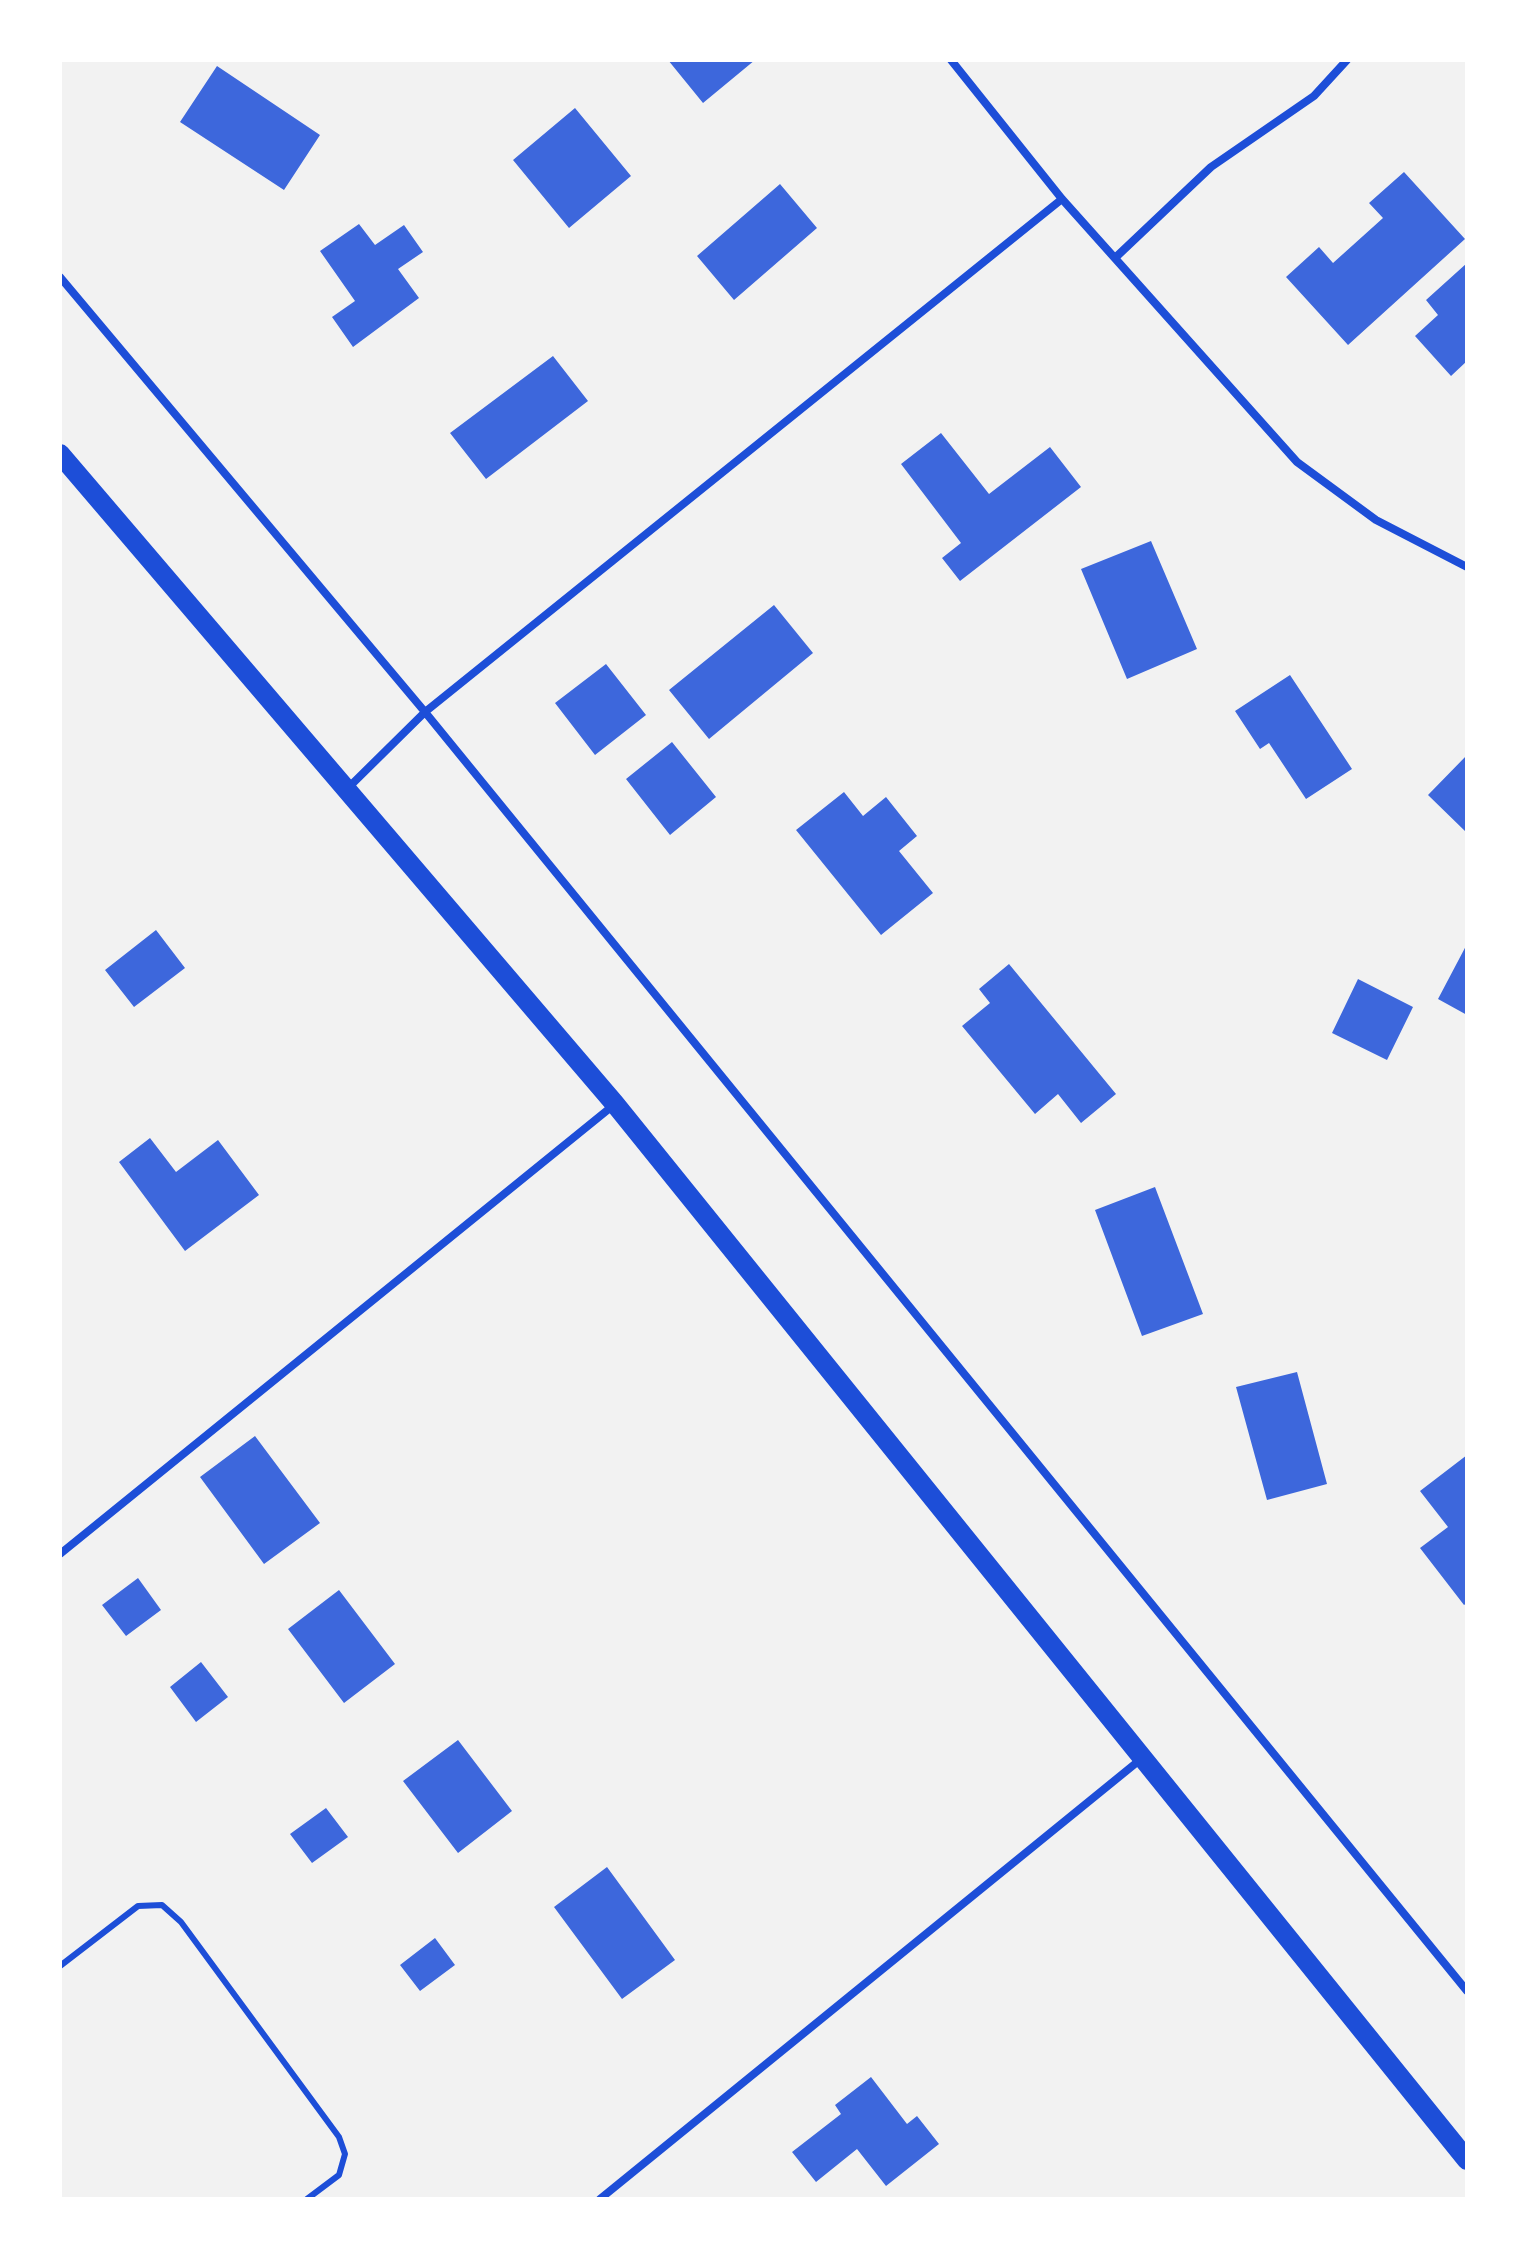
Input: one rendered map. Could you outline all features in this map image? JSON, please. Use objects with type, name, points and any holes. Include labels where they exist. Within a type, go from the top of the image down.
[{"type":"main road","points":[[64,466],[615,1104],[1467,2160]]},
{"type":"street","points":[[951,60],[1062,199],[1297,462],[1376,520],[1467,567]]},
{"type":"street","points":[[1115,258],[1211,167],[1314,96],[1347,60]]},
{"type":"street","points":[[345,790],[425,712],[1062,199]]},
{"type":"street","points":[[60,277],[425,712],[1467,1991]]},
{"type":"street","points":[[60,1554],[615,1104]]},
{"type":"street","points":[[600,2199],[1142,1759]]},
{"type":"lane","points":[[60,1966],[138,1906],[162,1905],[181,1922],[339,2137],[345,2154],[339,2175],[307,2199]]},
{"type":"building","points":[[668,60],[755,60],[703,103]]},
{"type":"building","points":[[217,66],[320,135],[284,190],[180,122]]},
{"type":"building","points":[[575,108],[631,176],[569,228],[513,160]]},
{"type":"building","points":[[1404,172],[1465,239],[1348,345],[1286,277],[1319,247],[1333,263],[1383,218],[1369,203]]},
{"type":"building","points":[[780,184],[817,228],[734,300],[697,256]]},
{"type":"building","points":[[359,224],[375,245],[404,225],[423,252],[398,269],[419,298],[353,347],[332,317],[355,301],[320,251]]},
{"type":"building","points":[[1467,263],[1467,361],[1451,376],[1415,336],[1438,315],[1426,300]]},
{"type":"building","points":[[553,356],[588,401],[486,479],[450,433]]},
{"type":"building","points":[[941,433],[989,494],[1050,447],[1081,487],[960,581],[942,558],[961,543],[901,464]]},
{"type":"building","points":[[1151,541],[1197,649],[1127,679],[1081,569]]},
{"type":"building","points":[[774,605],[813,653],[709,739],[669,690]]},
{"type":"building","points":[[606,664],[646,715],[595,755],[555,703]]},
{"type":"building","points":[[1290,675],[1352,769],[1306,799],[1269,743],[1260,749],[1235,711]]},
{"type":"building","points":[[672,742],[716,797],[670,835],[626,779]]},
{"type":"building","points":[[1467,755],[1467,833],[1428,795]]},
{"type":"building","points":[[844,792],[863,816],[886,797],[917,836],[899,851],[933,893],[881,935],[796,830]]},
{"type":"building","points":[[156,930],[185,968],[134,1007],[105,970]]},
{"type":"building","points":[[1467,944],[1467,1015],[1438,999]]},
{"type":"building","points":[[1009,964],[1116,1094],[1081,1123],[1058,1094],[1035,1114],[962,1026],[990,1003],[979,989]]},
{"type":"building","points":[[1358,979],[1413,1007],[1387,1060],[1332,1033]]},
{"type":"building","points":[[150,1138],[176,1172],[218,1140],[259,1195],[185,1251],[119,1162]]},
{"type":"building","points":[[1155,1187],[1203,1314],[1142,1336],[1095,1210]]},
{"type":"building","points":[[1297,1372],[1327,1484],[1267,1500],[1236,1387]]},
{"type":"building","points":[[255,1436],[320,1523],[264,1564],[200,1477]]},
{"type":"building","points":[[1467,1455],[1467,1603],[1464,1605],[1420,1548],[1448,1527],[1420,1491]]},
{"type":"building","points":[[138,1578],[161,1610],[126,1636],[102,1605]]},
{"type":"building","points":[[339,1590],[395,1664],[344,1703],[288,1629]]},
{"type":"building","points":[[201,1662],[228,1697],[196,1722],[170,1687]]},
{"type":"building","points":[[458,1740],[512,1811],[458,1853],[403,1781]]},
{"type":"building","points":[[326,1808],[348,1837],[312,1863],[290,1834]]},
{"type":"building","points":[[607,1867],[675,1960],[622,1999],[554,1907]]},
{"type":"building","points":[[435,1938],[455,1965],[420,1991],[400,1965]]},
{"type":"building","points":[[871,2077],[907,2124],[917,2116],[939,2144],[886,2186],[857,2149],[816,2182],[792,2152],[841,2114],[835,2105]]}]
